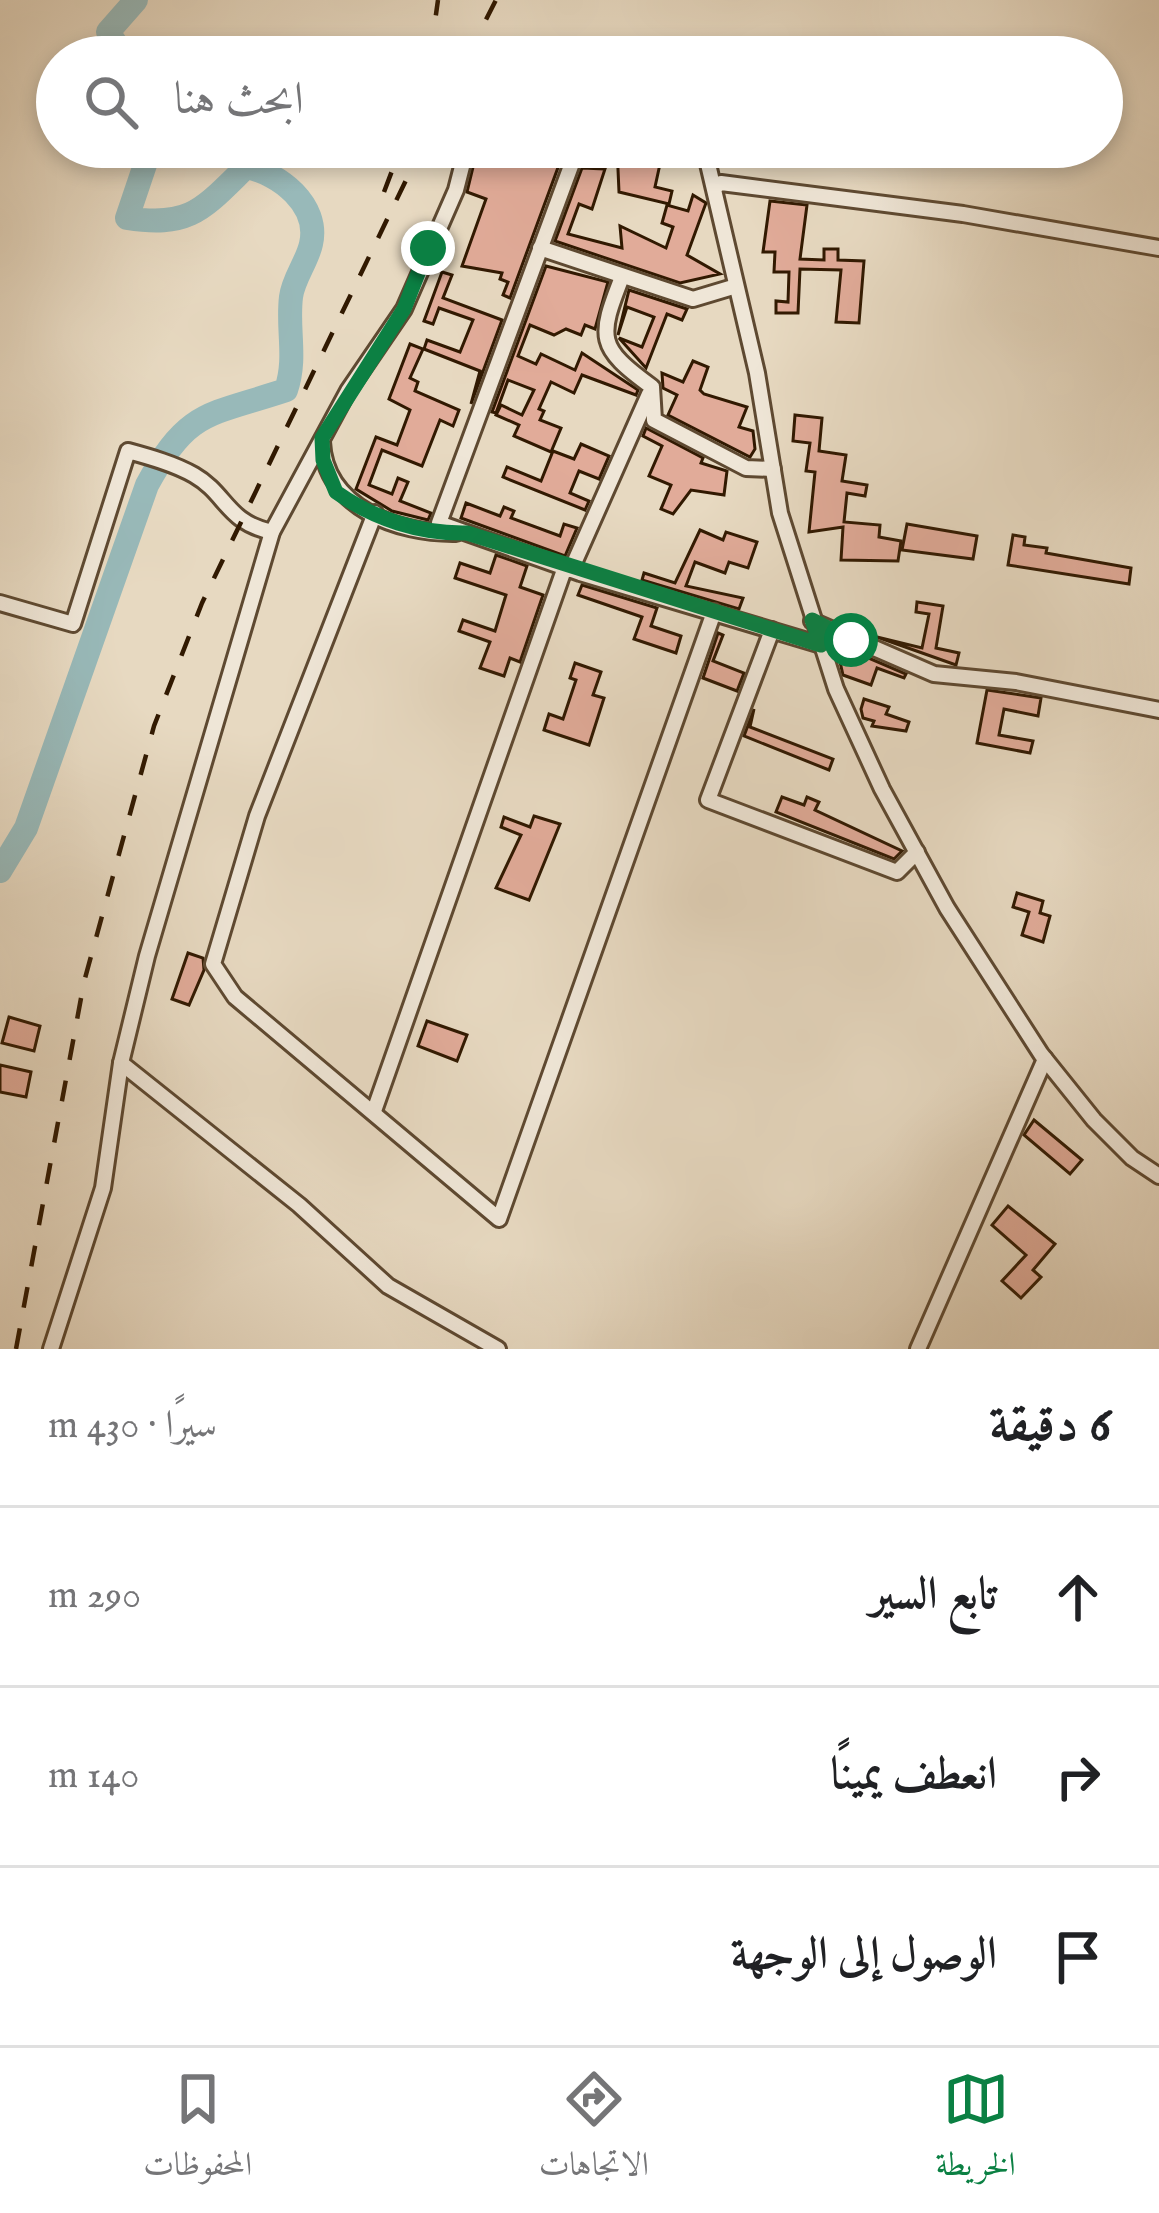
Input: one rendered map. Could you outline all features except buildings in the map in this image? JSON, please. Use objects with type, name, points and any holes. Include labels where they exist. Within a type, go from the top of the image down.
[{"type":"street","points":[[51,1349],[103,1188],[122,1063],[189,806],[272,532],[322,438],[404,309],[462,168]]},
{"type":"street","points":[[570,168],[439,523],[568,569],[821,645]]},
{"type":"street","points":[[710,168],[733,287],[757,373],[780,513],[812,620],[862,747],[916,852],[1045,1059],[1107,1133],[1159,1176]]},
{"type":"street","points":[[715,188],[721,183],[963,214],[1159,248]]},
{"type":"street","points":[[540,248],[693,298],[733,287]]},
{"type":"street","points":[[622,277],[602,330],[605,345],[652,387],[654,420],[746,468],[772,469]]},
{"type":"street","points":[[374,1111],[568,569],[652,387]]},
{"type":"street","points":[[322,438],[323,460],[336,492],[375,514],[438,533],[467,533]]},
{"type":"street","points":[[0,603],[73,624],[128,451],[199,477],[235,517],[272,532]]},
{"type":"street","points":[[375,514],[257,816],[213,964],[235,997],[492,1216],[503,1216],[714,612]]},
{"type":"street","points":[[812,620],[934,674],[1016,682],[1159,710]]},
{"type":"street","points":[[772,630],[708,800],[896,872],[916,852]]},
{"type":"street","points":[[918,1349],[1045,1059]]},
{"type":"street","points":[[122,1063],[298,1204],[388,1286],[498,1349]]},
{"type":"waterway","points":[[111,36],[108,32],[136,0]]},
{"type":"waterway","points":[[144,168],[127,218],[166,220],[194,212],[245,168]]},
{"type":"waterway","points":[[0,871],[26,828],[147,485],[188,428],[219,411],[286,390],[291,297],[312,230],[294,193],[250,168]]},
{"type":"railway","points":[[433,36],[438,0]]},
{"type":"railway","points":[[478,36],[496,0]]},
{"type":"railway","points":[[384,192],[393,168]]},
{"type":"railway","points":[[16,1349],[84,982],[154,726],[202,603],[412,168]]},
{"type":"route","points":[[428,248],[404,309],[322,438],[323,460],[336,492],[357,507],[398,523],[438,533],[467,533],[580,573],[821,645],[812,620],[851,640]]}]
